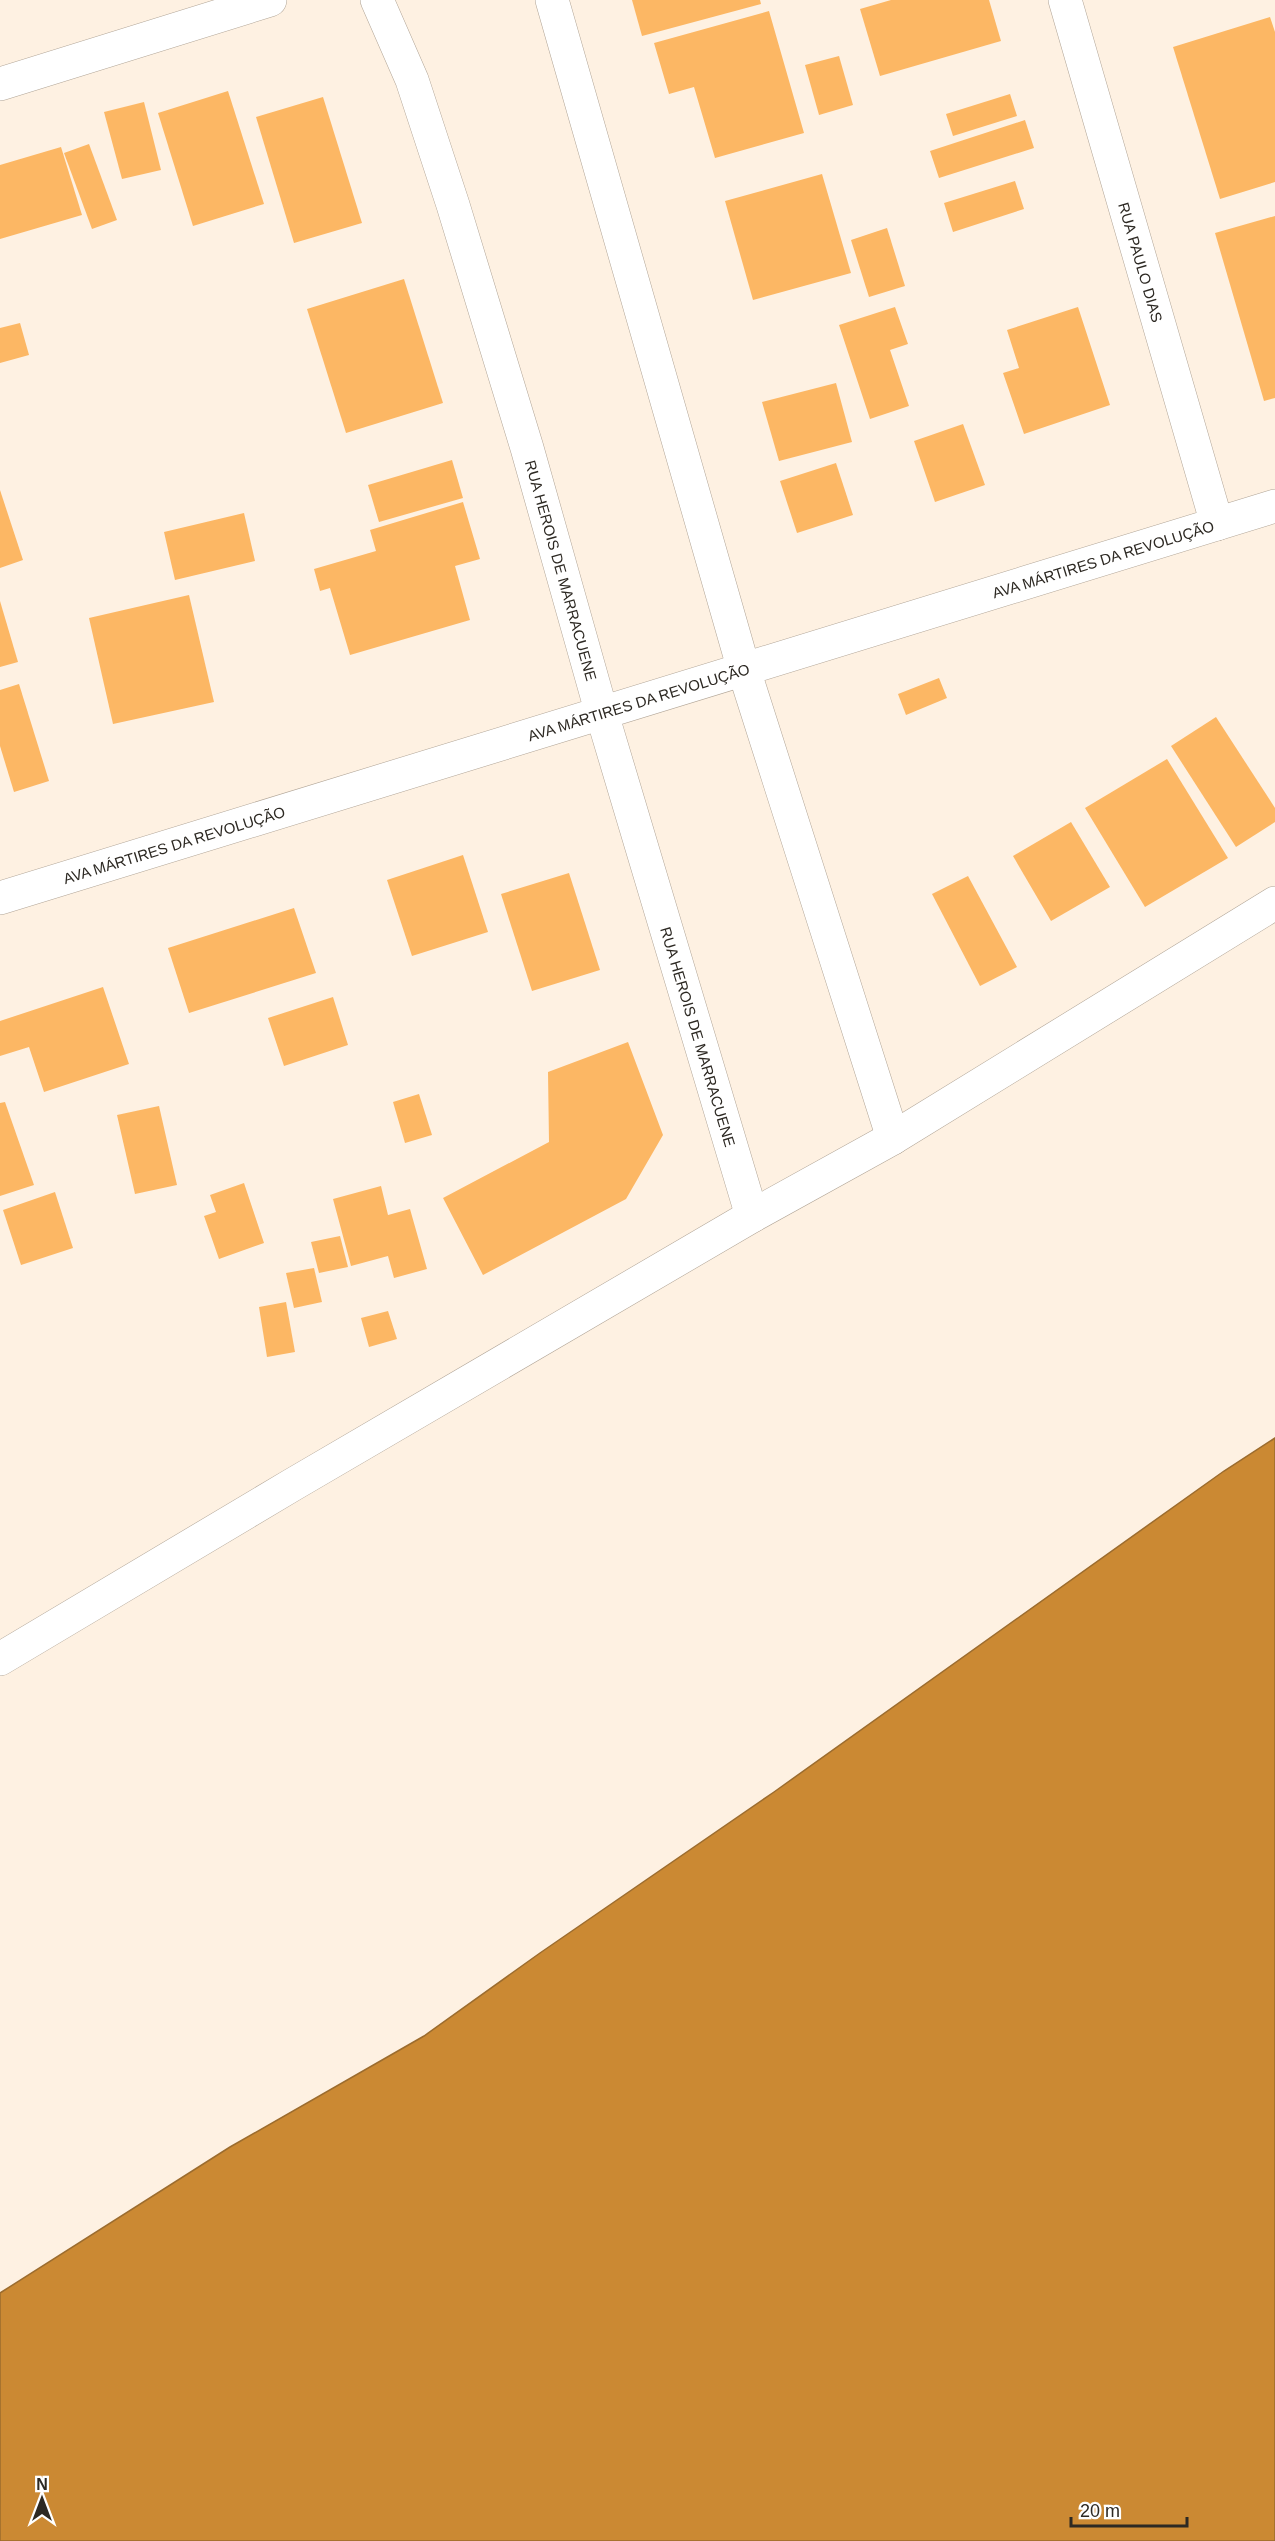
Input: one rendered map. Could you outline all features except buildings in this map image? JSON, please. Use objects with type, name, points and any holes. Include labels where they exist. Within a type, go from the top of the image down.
[{"type":"street","points":[[0,84],[270,0]]},
{"type":"street","name":"RUA HEROIS DE MARRACUENE","points":[[377,0],[412,80],[453,205],[527,448],[602,714],[752,1216]]},
{"type":"street","points":[[552,0],[744,670],[893,1138]]},
{"type":"street","name":"RUA PAULO DIAS","points":[[1065,0],[1217,524]]},
{"type":"street","name":"AVA MÁRTIRES DA REVOLUÇÃO","points":[[0,898],[1275,506]]},
{"type":"street","points":[[2,1648],[292,1485],[752,1216],[893,1138],[1275,903]]},
{"type":"shaded area","points":[[1275,1438],[1275,2541],[0,2541],[0,2293],[230,2147],[424,2036],[774,1792],[1224,1471]]}]
